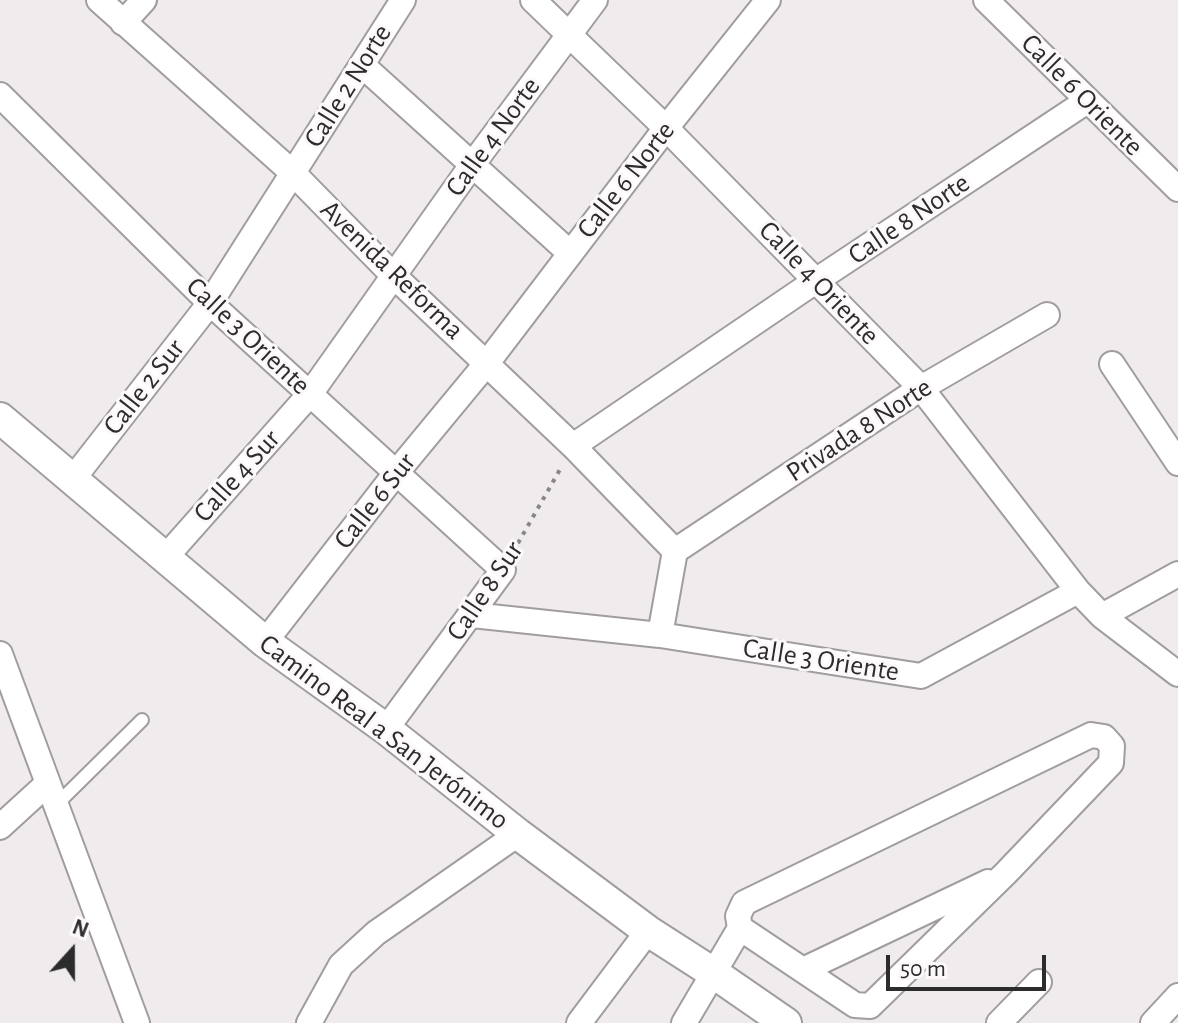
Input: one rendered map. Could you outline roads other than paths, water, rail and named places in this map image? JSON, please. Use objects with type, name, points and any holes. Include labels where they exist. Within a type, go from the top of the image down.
[{"type":"street","name":"Avenida Reforma","points":[[99,0],[293,173],[394,276],[573,446],[675,551]]},
{"type":"street","points":[[123,23],[144,0]]},
{"type":"street","name":"Calle 2 Norte","points":[[293,173],[403,0]]},
{"type":"street","name":"Calle 4 Oriente","points":[[533,0],[666,128],[921,388],[1078,591]]},
{"type":"street","name":"Calle 4 Norte","points":[[394,276],[595,0]]},
{"type":"street","name":"Calle 6 Norte","points":[[487,363],[768,0]]},
{"type":"street","name":"Calle 6 Oriente","points":[[986,0],[1178,189]]},
{"type":"street","points":[[362,65],[570,253]]},
{"type":"street","name":"Calle 3 Oriente","points":[[0,95],[210,303],[503,570]]},
{"type":"street","name":"Calle 8 Norte","points":[[573,446],[1087,101]]},
{"type":"street","name":"Calle 2 Sur","points":[[72,480],[210,303],[293,173]]},
{"type":"street","name":"Calle 4 Sur","points":[[164,559],[310,394],[394,276]]},
{"type":"street","name":"Privada 8 Norte","points":[[675,551],[921,388],[1047,315]]},
{"type":"street","name":"Calle 6 Sur","points":[[265,642],[396,473],[487,363]]},
{"type":"street","points":[[1112,364],[1178,463]]},
{"type":"street","name":"Camino Real a San Jerónimo","points":[[0,418],[265,642],[386,729],[518,834],[648,931],[786,1023]]},
{"type":"street","points":[[660,635],[675,551]]},
{"type":"street","name":"Calle 8 Sur","points":[[386,729],[503,570]]},
{"type":"street","points":[[1102,616],[1178,574]]},
{"type":"street","points":[[1078,591],[1102,616],[1178,674]]},
{"type":"street","name":"Calle 3 Oriente","points":[[472,615],[660,635],[921,676],[1078,591]]},
{"type":"street","points":[[0,654],[137,1023]]},
{"type":"street","points":[[684,1023],[740,928],[738,916],[744,903],[1091,735],[1109,741],[1113,752],[1111,763],[1006,873],[870,1006],[855,1005],[740,928]]},
{"type":"street","points":[[0,827],[51,795]]},
{"type":"street","points":[[309,1023],[341,965],[376,933],[518,834]]},
{"type":"street","points":[[803,970],[1006,873]]},
{"type":"street","points":[[579,1023],[648,931]]},
{"type":"street","points":[[999,1023],[1039,982]]},
{"type":"street","points":[[1153,1023],[1178,996]]},
{"type":"lane","points":[[51,795],[142,720]]}]
